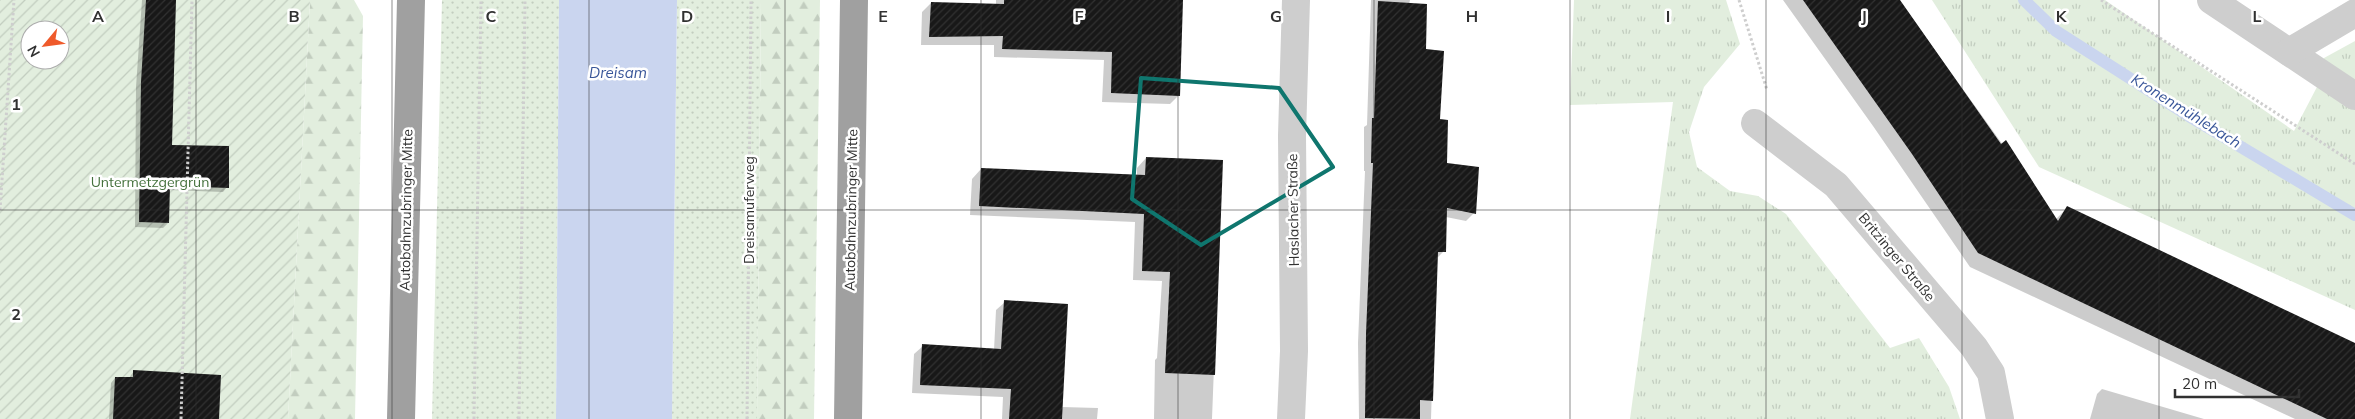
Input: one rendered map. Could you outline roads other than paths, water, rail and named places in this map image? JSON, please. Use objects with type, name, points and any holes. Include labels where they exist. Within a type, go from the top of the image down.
[{"type":"highway","name":"Autobahnzubringer Mitte","points":[[401,419],[411,0]]},
{"type":"highway","name":"Autobahnzubringer Mitte","points":[[848,419],[854,0]]},
{"type":"street","name":"Haslacher Straße","points":[[1291,419],[1294,350],[1292,136],[1296,0]]},
{"type":"street","points":[[2211,0],[2355,96]]},
{"type":"street","points":[[2289,52],[2355,13]]},
{"type":"street","name":"Britzinger Straße","points":[[1755,123],[1836,185],[1974,347],[1991,373],[2000,419]]},
{"type":"water","name":"Dreisam","points":[[559,0],[677,0],[672,419],[556,419]]},
{"type":"waterway","name":"Kronenmühlebach","points":[[2024,0],[2056,31],[2189,116],[2355,215]]},
{"type":"park label","name":"Untermetzgergrün","points":[[150,182]]}]
